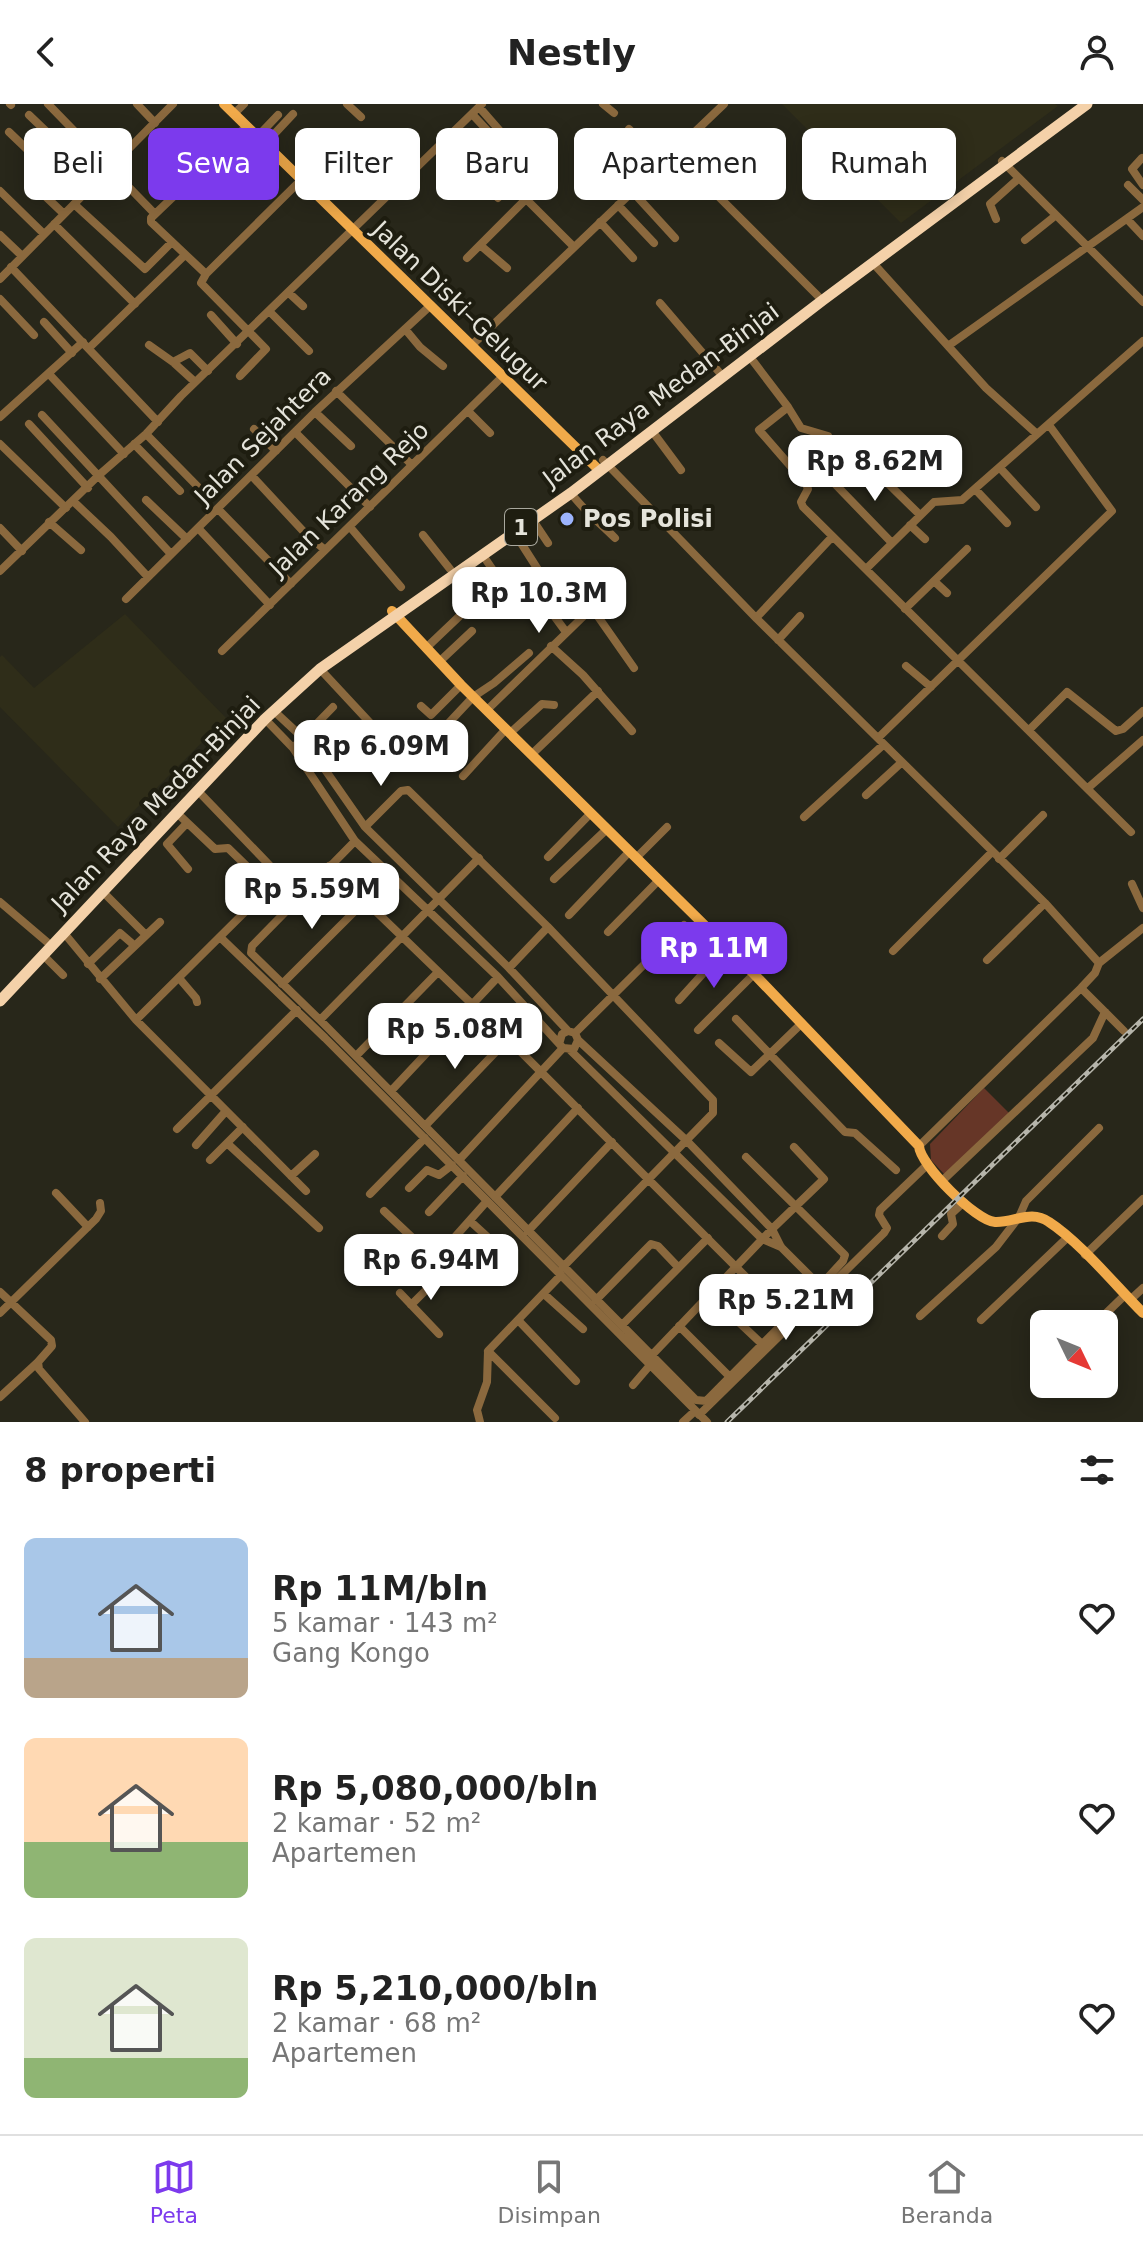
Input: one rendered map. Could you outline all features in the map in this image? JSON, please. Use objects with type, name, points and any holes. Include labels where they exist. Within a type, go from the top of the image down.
[{"type":"highway","name":"Jalan Raya Medan-Binjai","points":[[0,1001],[265,719],[320,669],[450,569],[652,431],[1077,104]]},
{"type":"highway","name":"Jalan Raya Medan-Binjai","points":[[0,992],[260,715],[317,665],[571,493],[601,465],[818,296],[1087,104]]},
{"type":"main road","name":"Jalan Diski–Gelugur","points":[[224,104],[247,126]]},
{"type":"main road","name":"Jalan Diski–Gelugur","points":[[279,158],[295,173]]},
{"type":"main road","name":"Jalan Diski–Gelugur","points":[[323,200],[503,376],[601,465]]},
{"type":"main road","points":[[394,613],[461,685],[802,1023],[919,1146],[927,1165],[964,1202],[985,1220],[997,1222],[1019,1217],[1040,1217],[1068,1237],[1143,1313]]},
{"type":"street","points":[[48,104],[71,128]]},
{"type":"street","points":[[137,104],[155,123]]},
{"type":"street","points":[[132,146],[173,104]]},
{"type":"street","points":[[234,114],[244,104]]},
{"type":"street","points":[[347,104],[361,117]]},
{"type":"street","points":[[603,104],[614,113]]},
{"type":"street","points":[[699,128],[724,104]]},
{"type":"street","points":[[456,128],[477,108]]},
{"type":"street","points":[[477,108],[492,128]]},
{"type":"street","points":[[477,108],[496,128]]},
{"type":"street","points":[[276,128],[293,114]]},
{"type":"street","points":[[29,115],[43,128]]},
{"type":"street","points":[[270,128],[278,115]]},
{"type":"street","points":[[206,274],[151,222],[154,213],[247,126]]},
{"type":"street","points":[[9,132],[145,269],[171,243]]},
{"type":"street","points":[[420,163],[436,148]]},
{"type":"street","points":[[1142,158],[1132,169],[1143,185]]},
{"type":"street","points":[[1003,163],[1143,302]]},
{"type":"street","points":[[996,219],[990,204],[1018,179]]},
{"type":"street","points":[[1128,185],[1143,200]]},
{"type":"street","points":[[240,376],[266,349],[201,282],[295,186]]},
{"type":"street","points":[[132,190],[154,213]]},
{"type":"street","points":[[0,191],[44,234]]},
{"type":"street","points":[[49,200],[64,214]]},
{"type":"street","points":[[0,571],[146,434],[195,382],[382,200]]},
{"type":"street","points":[[467,258],[527,200],[574,247]]},
{"type":"street","points":[[640,200],[675,238]]},
{"type":"street","points":[[722,200],[818,296]]},
{"type":"street","points":[[0,279],[77,201]]},
{"type":"street","points":[[472,345],[621,202],[654,243]]},
{"type":"street","points":[[948,346],[1143,207]]},
{"type":"street","points":[[1025,240],[1055,216]]},
{"type":"street","points":[[1127,219],[1143,236]]},
{"type":"street","points":[[600,222],[633,258]]},
{"type":"street","points":[[54,224],[135,304]]},
{"type":"street","points":[[0,235],[22,256]]},
{"type":"street","points":[[480,245],[507,268]]},
{"type":"street","points":[[0,417],[72,353],[135,304],[184,256]]},
{"type":"street","points":[[873,263],[986,388],[1037,434]]},
{"type":"street","points":[[11,267],[158,422]]},
{"type":"street","points":[[289,293],[303,306]]},
{"type":"street","points":[[0,299],[34,335]]},
{"type":"street","points":[[660,303],[719,372]]},
{"type":"street","name":"Jalan Sejahtera","points":[[126,599],[336,391],[431,305]]},
{"type":"street","points":[[270,312],[309,351]]},
{"type":"street","points":[[211,315],[237,344]]},
{"type":"street","points":[[44,322],[72,353]]},
{"type":"street","points":[[405,329],[420,347],[443,366]]},
{"type":"street","points":[[866,569],[936,501],[959,501],[975,489],[1143,341]]},
{"type":"street","points":[[149,345],[195,382]]},
{"type":"street","points":[[1134,348],[1143,357]]},
{"type":"street","points":[[173,362],[190,353],[208,371]]},
{"type":"street","points":[[750,357],[802,429],[828,436]]},
{"type":"street","points":[[49,374],[124,454]]},
{"type":"street","name":"Jalan Karang Rejo","points":[[222,651],[503,376]]},
{"type":"street","points":[[336,391],[412,465]]},
{"type":"street","points":[[788,407],[759,430],[805,482],[808,489],[802,505],[1131,832]]},
{"type":"street","points":[[468,411],[490,433]]},
{"type":"street","points":[[315,412],[351,446]]},
{"type":"street","points":[[42,415],[171,554]]},
{"type":"street","points":[[29,424],[88,488]]},
{"type":"street","points":[[804,817],[958,659],[1112,511],[1049,425]]},
{"type":"street","points":[[254,429],[276,451]]},
{"type":"street","points":[[652,431],[681,470]]},
{"type":"street","points":[[296,433],[370,507]]},
{"type":"street","points":[[146,434],[207,496]]},
{"type":"street","points":[[0,444],[111,537],[148,577]]},
{"type":"street","points":[[134,444],[180,491]]},
{"type":"street","points":[[863,459],[920,515]]},
{"type":"street","points":[[601,465],[1045,903],[1099,963]]},
{"type":"street","points":[[1000,468],[1036,507]]},
{"type":"street","points":[[252,476],[325,550]]},
{"type":"street","points":[[836,485],[892,543]]},
{"type":"street","points":[[975,489],[1007,523]]},
{"type":"street","points":[[571,493],[581,508],[615,538]]},
{"type":"street","points":[[146,500],[187,539]]},
{"type":"street","points":[[218,509],[291,584]]},
{"type":"street","points":[[532,519],[548,543]]},
{"type":"street","points":[[49,522],[81,550]]},
{"type":"street","points":[[910,525],[925,539]]},
{"type":"street","points":[[350,527],[401,587]]},
{"type":"street","points":[[0,528],[22,551]]},
{"type":"street","points":[[198,528],[270,605]]},
{"type":"street","points":[[514,532],[544,579]]},
{"type":"street","points":[[423,535],[450,569]]},
{"type":"street","points":[[756,618],[832,537]]},
{"type":"street","points":[[905,609],[967,549]]},
{"type":"street","points":[[482,554],[495,573]]},
{"type":"street","points":[[934,581],[947,593]]},
{"type":"street","points":[[535,590],[566,632]]},
{"type":"street","points":[[487,710],[593,608],[634,668]]},
{"type":"street","points":[[426,648],[467,609]]},
{"type":"street","points":[[244,614],[252,622]]},
{"type":"street","points":[[778,640],[800,616]]},
{"type":"street","points":[[439,662],[472,631]]},
{"type":"street","points":[[551,646],[598,691],[632,731]]},
{"type":"street","points":[[428,745],[473,697],[529,653]]},
{"type":"street","points":[[906,666],[931,687]]},
{"type":"street","points":[[320,669],[386,740]]},
{"type":"street","points":[[421,706],[431,715],[461,685]]},
{"type":"street","points":[[531,755],[598,691]]},
{"type":"street","points":[[1029,730],[1067,692],[1116,731],[1123,729],[1143,711]]},
{"type":"street","points":[[463,776],[508,731],[542,704],[554,705]]},
{"type":"street","points":[[293,748],[333,707]]},
{"type":"street","points":[[274,711],[303,738],[365,827],[574,1035],[688,1142],[772,1229],[781,1247],[820,1286]]},
{"type":"street","points":[[265,719],[293,748],[355,841],[498,977],[564,1046],[762,1239],[781,1247]]},
{"type":"street","points":[[1088,788],[1143,740]]},
{"type":"street","points":[[866,795],[902,762]]},
{"type":"street","points":[[365,827],[406,789],[548,927],[713,1100],[713,1113],[688,1142],[488,1351],[487,1382],[478,1404],[480,1422]]},
{"type":"street","points":[[136,1020],[221,938],[276,881],[278,875],[198,791]]},
{"type":"street","points":[[177,813],[215,849],[228,848],[257,876]]},
{"type":"street","points":[[548,857],[591,813]]},
{"type":"street","points":[[893,951],[1043,815]]},
{"type":"street","points":[[187,823],[167,844],[188,869]]},
{"type":"street","points":[[569,915],[633,854],[667,827]]},
{"type":"street","points":[[554,879],[607,829]]},
{"type":"street","points":[[355,841],[250,949],[251,954],[425,1126],[463,1176],[528,1231],[562,1271],[622,1325],[707,1422]]},
{"type":"street","points":[[320,1020],[479,858]]},
{"type":"street","points":[[329,866],[578,1108],[787,1318]]},
{"type":"street","points":[[608,932],[659,880]]},
{"type":"street","points":[[1132,884],[1143,908]]},
{"type":"street","points":[[103,892],[146,935]]},
{"type":"street","points":[[282,984],[365,901]]},
{"type":"street","points":[[0,902],[47,942]]},
{"type":"street","points":[[987,960],[1045,903]]},
{"type":"street","points":[[100,979],[160,922]]},
{"type":"street","points":[[574,1035],[684,925]]},
{"type":"street","points":[[509,968],[548,927]]},
{"type":"street","points":[[919,1146],[1081,988],[1095,973],[1099,963],[1143,928]]},
{"type":"street","points":[[64,933],[136,1020],[306,1191]]},
{"type":"street","points":[[88,964],[120,933],[135,946]]},
{"type":"street","points":[[221,938],[425,1138],[455,1163],[651,1360],[699,1401],[706,1401],[820,1286],[843,1261],[845,1253],[746,1157]]},
{"type":"street","points":[[679,1000],[727,947]]},
{"type":"street","points":[[43,955],[63,975]]},
{"type":"street","points":[[356,1056],[438,972]]},
{"type":"street","points":[[698,1030],[754,974]]},
{"type":"street","points":[[391,1091],[498,977]]},
{"type":"street","points":[[179,978],[197,1002]]},
{"type":"street","points":[[1081,988],[1124,1031]]},
{"type":"street","points":[[177,1129],[297,1010]]},
{"type":"street","points":[[942,1181],[1093,1038],[1105,1012]]},
{"type":"street","points":[[736,1019],[845,1132],[855,1133],[896,1170]]},
{"type":"street","points":[[719,1043],[750,1072],[802,1023]]},
{"type":"street","points":[[564,1046],[562,1034],[574,1035]]},
{"type":"street","points":[[409,1188],[427,1170],[439,1175],[455,1163],[564,1046],[576,1046],[574,1035]]},
{"type":"street","points":[[425,1126],[508,1039]]},
{"type":"street","points":[[411,1305],[437,1279],[430,1268],[435,1259],[578,1108]]},
{"type":"street","points":[[196,1145],[226,1111]]},
{"type":"street","points":[[210,1160],[243,1127]]},
{"type":"street","points":[[920,1316],[996,1247],[1019,1217],[1026,1201],[1099,1128]]},
{"type":"street","points":[[370,1194],[425,1138]]},
{"type":"street","points":[[528,1231],[612,1142]]},
{"type":"street","points":[[228,1144],[319,1228]]},
{"type":"street","points":[[633,1385],[679,1326],[824,1178],[794,1147]]},
{"type":"street","points":[[291,1176],[315,1154]]},
{"type":"street","points":[[683,1422],[697,1413],[884,1233],[887,1228],[879,1212],[927,1165]]},
{"type":"street","points":[[429,1212],[463,1176]]},
{"type":"street","points":[[56,1193],[88,1227]]},
{"type":"street","points":[[1085,1255],[1143,1199]]},
{"type":"street","points":[[942,1236],[953,1224],[951,1214],[964,1202]]},
{"type":"street","points":[[0,1313],[100,1214],[100,1203]]},
{"type":"street","points":[[384,1211],[435,1259]]},
{"type":"street","points":[[470,1221],[505,1253]]},
{"type":"street","points":[[981,1320],[1068,1237]]},
{"type":"street","points":[[622,1325],[708,1238]]},
{"type":"street","points":[[596,1300],[651,1244],[658,1246],[678,1267]]},
{"type":"street","points":[[1113,1310],[1143,1288]]},
{"type":"street","points":[[0,1292],[51,1340],[52,1346],[0,1397]]},
{"type":"street","points":[[400,1293],[439,1334]]},
{"type":"street","points":[[544,1294],[583,1329]]},
{"type":"street","points":[[709,1294],[762,1344]]},
{"type":"street","points":[[518,1320],[576,1381]]},
{"type":"street","points":[[679,1326],[729,1376]]},
{"type":"street","points":[[488,1351],[555,1418]]},
{"type":"street","points":[[38,1362],[41,1375],[85,1422]]},
{"type":"street","points":[[0,1381],[7,1388]]},
{"type":"shaded area","points":[[782,104],[1058,106],[956,182],[956,128],[806,128]]},
{"type":"shaded area","points":[[878,200],[932,200],[901,223]]},
{"type":"shaded area","points":[[125,614],[226,718],[118,827],[0,707],[0,657],[2,655],[34,688]]},
{"type":"shaded area","points":[[984,1088],[1011,1115],[945,1175],[931,1160],[930,1144]]},
{"type":"railway","points":[[727,1422],[1143,1019]]},
{"type":"place","name":"Pos Polisi","points":[[567,519]]}]
